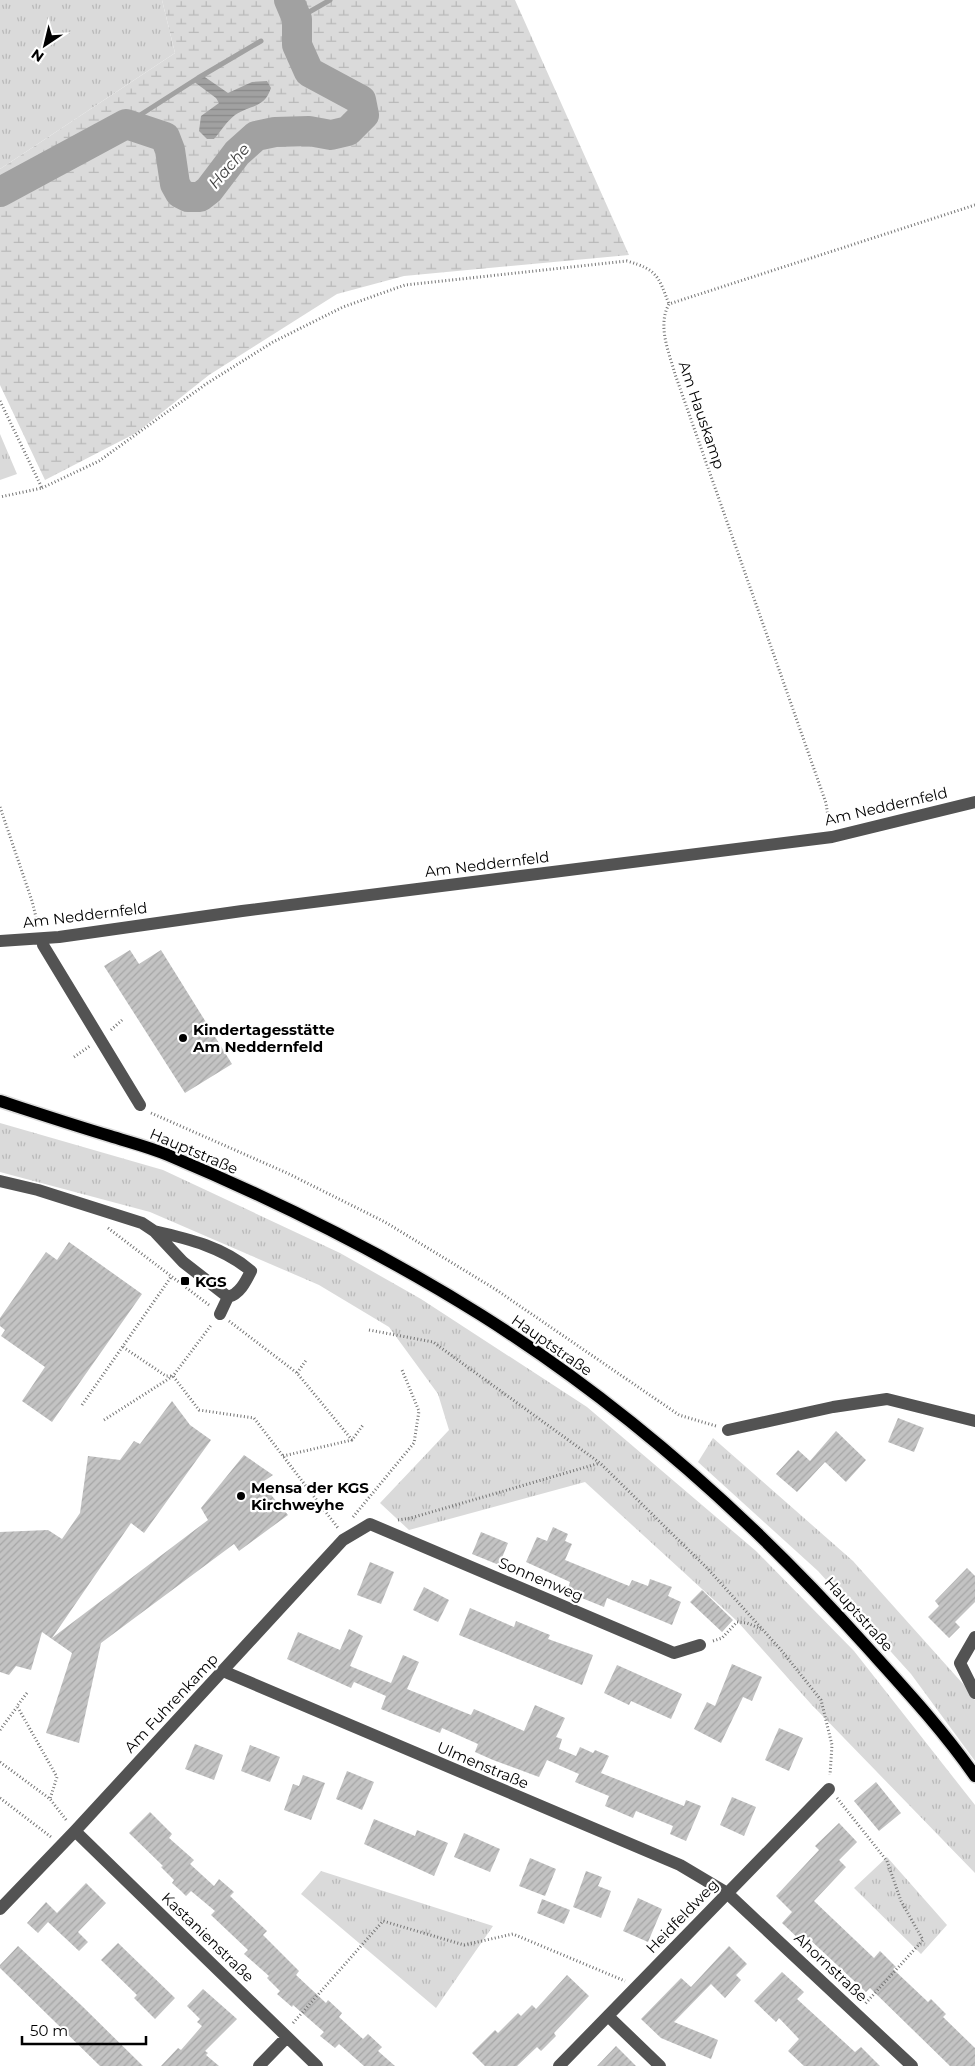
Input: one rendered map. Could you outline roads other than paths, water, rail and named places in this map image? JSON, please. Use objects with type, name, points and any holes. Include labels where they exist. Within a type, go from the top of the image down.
[{"type":"main road","name":"Hauptstraße","points":[[0,1101],[165,1154],[263,1198],[359,1245],[472,1310],[568,1375],[668,1453],[754,1529],[824,1598],[882,1663],[975,1776]]},
{"type":"street","name":"Am Neddernfeld","points":[[0,941],[59,937],[242,911],[832,836],[869,829],[975,802]]},
{"type":"street","points":[[43,945],[140,1105]]},
{"type":"street","points":[[0,1181],[38,1190],[142,1223],[154,1231],[183,1262],[228,1297]]},
{"type":"street","points":[[154,1231],[210,1247],[236,1258],[250,1271],[244,1284],[233,1296],[228,1297],[220,1314]]},
{"type":"street","points":[[728,1430],[833,1407],[887,1399],[975,1421]]},
{"type":"street","name":"Sonnenweg","points":[[370,1524],[674,1654],[700,1645]]},
{"type":"street","name":"Am Fuhrenkamp","points":[[0,1909],[62,1846],[343,1540],[370,1524]]},
{"type":"street","points":[[975,1637],[960,1663],[975,1694]]},
{"type":"street","name":"Ulmenstraße","points":[[223,1670],[680,1865],[728,1893]]},
{"type":"street","name":"Heidfeldweg","points":[[559,2066],[829,1788]]},
{"type":"street","name":"Kastanienstraße","points":[[75,1831],[317,2066]]},
{"type":"street","name":"Ahornstraße","points":[[728,1893],[912,2066]]},
{"type":"street","points":[[608,2016],[660,2066]]},
{"type":"street","points":[[259,2066],[285,2035]]},
{"type":"waterway","name":"Hache","points":[[0,192],[126,124],[165,137],[170,150],[175,184],[180,193],[188,197],[200,197],[209,190],[237,153],[256,136],[275,132],[309,131],[331,135],[348,131],[364,115],[361,100],[309,72],[297,45],[297,19],[289,0]]},
{"type":"waterway","points":[[297,19],[330,0]]},
{"type":"waterway","points":[[126,124],[261,41]]},
{"type":"place","name":"Kindertagesstätte Am Neddernfeld","points":[[183,1038]]},
{"type":"place","name":"KGS","points":[[185,1281]]},
{"type":"place","name":"Mensa der KGS Kirchweyhe","points":[[241,1496]]}]
